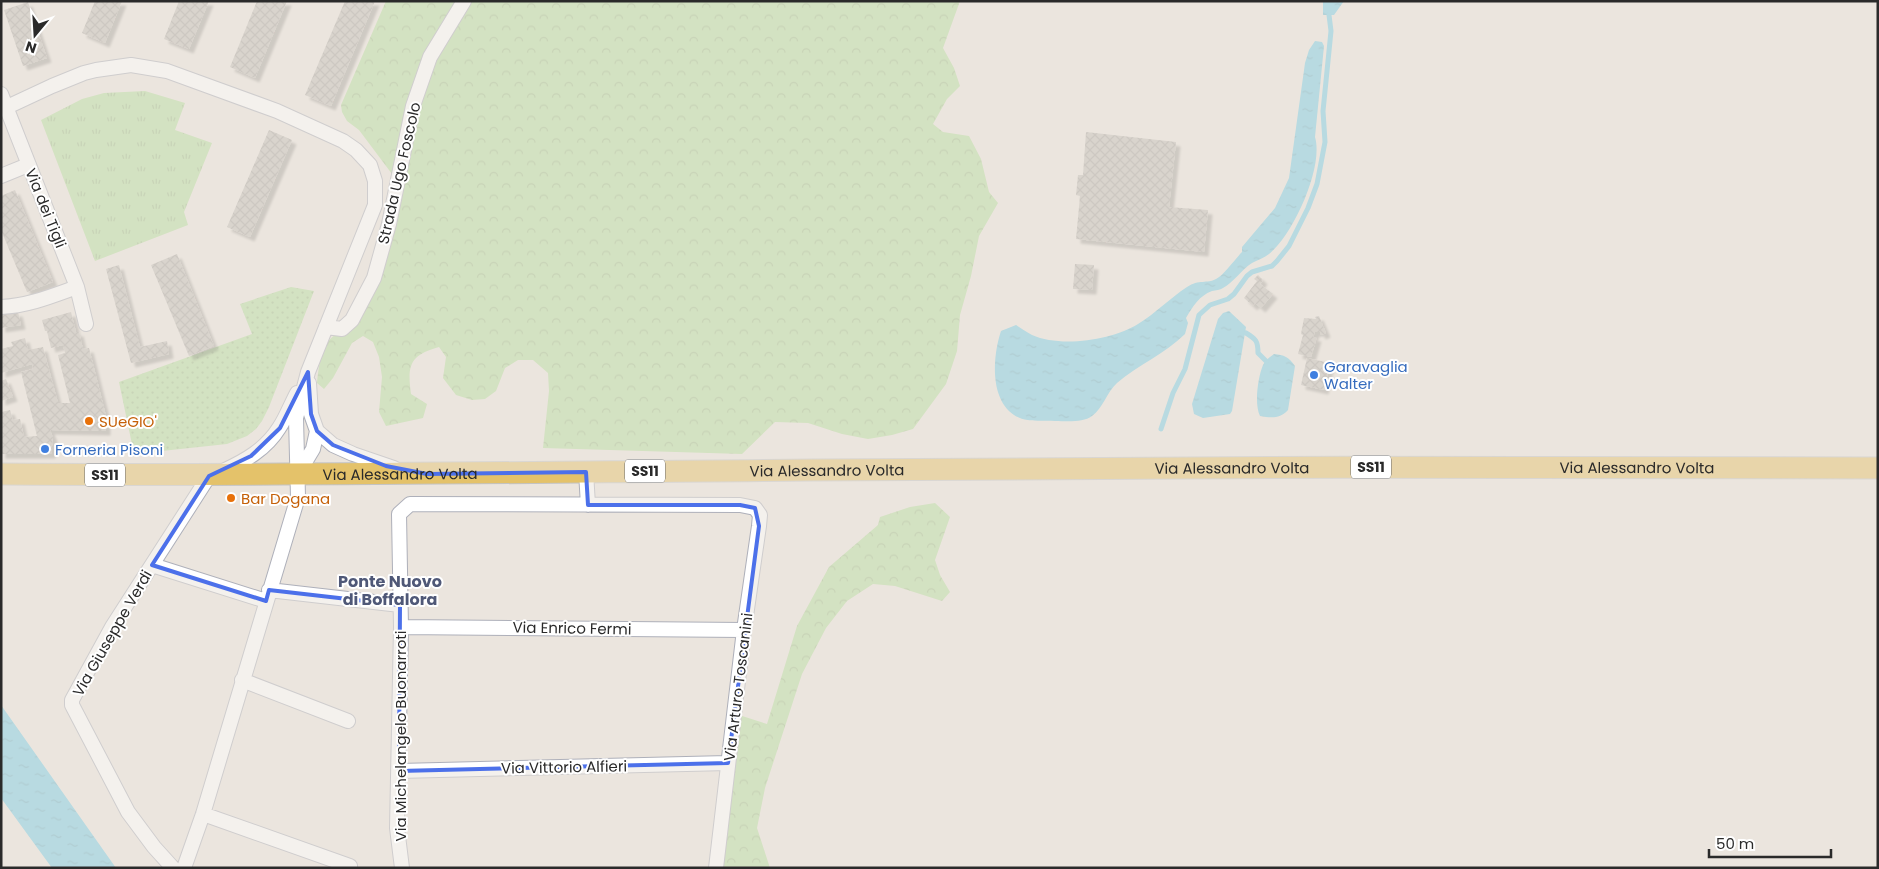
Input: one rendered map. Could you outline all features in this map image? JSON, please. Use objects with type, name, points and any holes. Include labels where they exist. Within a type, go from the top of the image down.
[{"type":"main road","name":"Via Alessandro Volta","points":[[211,475],[1551,466],[1878,468]]},
{"type":"main road","name":"SS11","points":[[1,474],[211,475]]},
{"type":"street","name":"Strada Ugo Foscolo","points":[[326,327],[342,329],[352,320],[374,278],[389,224],[413,106],[430,58],[464,1]]},
{"type":"street","points":[[7,107],[84,72],[131,65],[167,71],[277,111],[343,141],[356,150],[370,165],[375,181],[375,204],[352,266],[308,372],[280,428],[263,447],[238,464],[211,475]]},
{"type":"street","name":"Via dei Tigli","points":[[1,94],[77,287],[86,324]]},
{"type":"street","points":[[1,176],[28,165]]},
{"type":"street","points":[[1,308],[14,307],[46,299],[77,287]]},
{"type":"street","points":[[308,372],[310,414],[317,432],[333,445],[353,454],[386,466],[427,474]]},
{"type":"street","points":[[184,868],[203,814],[267,595],[298,497],[296,418],[308,372]]},
{"type":"street","points":[[298,474],[313,449],[317,432]]},
{"type":"street","points":[[586,472],[588,505]]},
{"type":"street","name":"Via Giuseppe Verdi","points":[[173,868],[154,847],[128,812],[72,705],[75,693],[98,652],[211,475]]},
{"type":"street","name":"Via Alessandro Volta","points":[[399,514],[410,504],[740,505],[755,508]]},
{"type":"street","name":"Via Arturo Toscanini","points":[[716,868],[744,630],[759,526],[760,515],[755,508]]},
{"type":"street","name":"Via Michelangelo Buonarroti","points":[[399,514],[401,627],[398,828],[402,868]]},
{"type":"street","points":[[152,565],[267,595],[400,605]]},
{"type":"street","name":"Via Enrico Fermi","points":[[401,627],[744,630]]},
{"type":"street","points":[[242,680],[348,721]]},
{"type":"street","name":"Via Vittorio Alfieri","points":[[399,771],[728,763]]},
{"type":"street","points":[[203,814],[350,866]]},
{"type":"highlighted area","points":[[308,372],[311,414],[317,431],[333,445],[386,466],[427,474],[586,472],[588,505],[740,505],[755,508],[759,526],[728,763],[399,771],[400,605],[269,590],[266,601],[152,565],[209,476],[251,456],[280,428]]},
{"type":"green space","points":[[386,1],[960,1],[943,48],[954,68],[960,86],[947,99],[933,124],[943,132],[969,136],[981,159],[989,192],[998,203],[979,236],[971,276],[960,315],[957,351],[946,384],[913,429],[868,439],[842,434],[808,423],[775,422],[742,454],[543,448],[549,391],[548,373],[533,360],[518,360],[505,368],[496,391],[485,399],[472,400],[456,395],[443,378],[446,357],[439,347],[429,350],[416,358],[410,368],[411,394],[427,404],[423,418],[386,426],[379,412],[382,377],[379,357],[373,342],[363,336],[352,343],[333,378],[324,389],[317,383],[323,350],[335,335],[353,327],[395,178],[359,130],[347,121],[342,112],[341,105]]},
{"type":"green space","points":[[145,91],[185,103],[175,130],[212,143],[184,212],[188,225],[95,261],[41,120],[82,99],[104,93]]},
{"type":"green space","points":[[291,287],[314,291],[269,407],[256,429],[247,436],[227,444],[134,454],[119,382],[252,334],[240,304]]},
{"type":"green space","points":[[935,503],[950,517],[935,560],[940,575],[950,592],[942,601],[895,586],[873,584],[847,601],[826,628],[802,674],[765,788],[757,828],[770,868],[721,868],[739,715],[767,724],[797,626],[829,567],[878,525],[880,517],[910,507]]},
{"type":"water","points":[[1323,1],[1344,1],[1334,15],[1323,15]]},
{"type":"water","points":[[1315,41],[1322,42],[1324,46],[1315,137],[1317,150],[1315,165],[1304,200],[1288,232],[1278,245],[1267,255],[1248,266],[1227,285],[1207,293],[1200,299],[1186,318],[1188,323],[1185,334],[1169,348],[1117,383],[1092,416],[1079,421],[1064,421],[1028,420],[1014,415],[1000,398],[995,376],[996,352],[1001,331],[1016,325],[1032,335],[1057,341],[1086,340],[1115,334],[1138,324],[1191,285],[1216,279],[1226,271],[1242,252],[1242,247],[1275,208],[1289,178],[1305,63],[1309,50]]},
{"type":"water","points":[[1229,311],[1246,327],[1232,411],[1230,414],[1203,418],[1194,414],[1192,404],[1218,319],[1223,313]]},
{"type":"water","points":[[1274,354],[1286,357],[1295,366],[1288,410],[1282,415],[1275,417],[1260,416],[1257,405],[1257,390],[1261,370],[1264,363]]},
{"type":"water","points":[[1,705],[116,868],[52,868],[1,798]]},
{"type":"building","points":[[95,1],[122,1],[105,43],[82,33]]},
{"type":"building","points":[[179,1],[209,1],[189,49],[164,39]]},
{"type":"building","points":[[257,1],[287,1],[255,78],[230,67]]},
{"type":"building","points":[[345,1],[375,1],[331,106],[305,95]]},
{"type":"building","points":[[28,2],[47,58],[23,66],[4,10]]},
{"type":"building","points":[[269,130],[292,140],[250,237],[227,227]]},
{"type":"building","points":[[1086,132],[1176,142],[1169,207],[1208,210],[1204,252],[1076,239],[1080,196],[1076,195],[1078,175],[1083,175]]},
{"type":"building","points":[[15,190],[53,282],[27,292],[1,230],[1,196]]},
{"type":"building","points":[[177,254],[214,346],[189,356],[151,265]]},
{"type":"building","points":[[1075,264],[1094,265],[1092,290],[1073,289]]},
{"type":"building","points":[[119,265],[140,347],[167,341],[169,354],[131,363],[106,269]]},
{"type":"building","points":[[1258,275],[1263,280],[1260,284],[1273,294],[1261,308],[1255,303],[1253,306],[1244,298],[1257,281],[1254,279]]},
{"type":"building","points":[[18,312],[21,325],[1,328],[1,314]]},
{"type":"building","points":[[71,312],[83,349],[89,348],[106,416],[106,431],[50,430],[53,438],[51,454],[1,454],[1,412],[10,410],[13,420],[20,419],[24,437],[37,436],[21,372],[33,369],[32,364],[1,373],[1,349],[13,346],[11,342],[25,338],[28,350],[43,347],[58,403],[70,403],[58,355],[65,353],[63,345],[51,348],[42,320]]},
{"type":"building","points":[[1319,316],[1326,333],[1321,335],[1320,332],[1315,332],[1313,337],[1317,337],[1311,357],[1298,354],[1303,335],[1301,334],[1304,318],[1316,319],[1315,317]]},
{"type":"building","points":[[1307,358],[1330,363],[1324,390],[1301,385]]},
{"type":"building","points":[[6,379],[13,397],[1,401],[1,381]]},
{"type":"waterway","points":[[1161,429],[1173,393],[1185,369],[1199,315],[1210,305],[1228,299],[1252,272],[1272,266],[1289,246],[1308,208],[1317,184],[1325,142],[1323,111],[1331,31],[1329,15]]},
{"type":"waterway","points":[[1246,333],[1256,341],[1258,353],[1266,361]]},
{"type":"place","name":"Garavaglia Walter","points":[[1314,375]]},
{"type":"place","name":"SUeGIO'","points":[[89,421]]},
{"type":"place","name":"Forneria Pisoni","points":[[45,449]]},
{"type":"place","name":"Bar Dogana","points":[[231,498]]},
{"type":"district","name":"Ponte Nuovo di Boffalora","points":[[390,590]]}]
